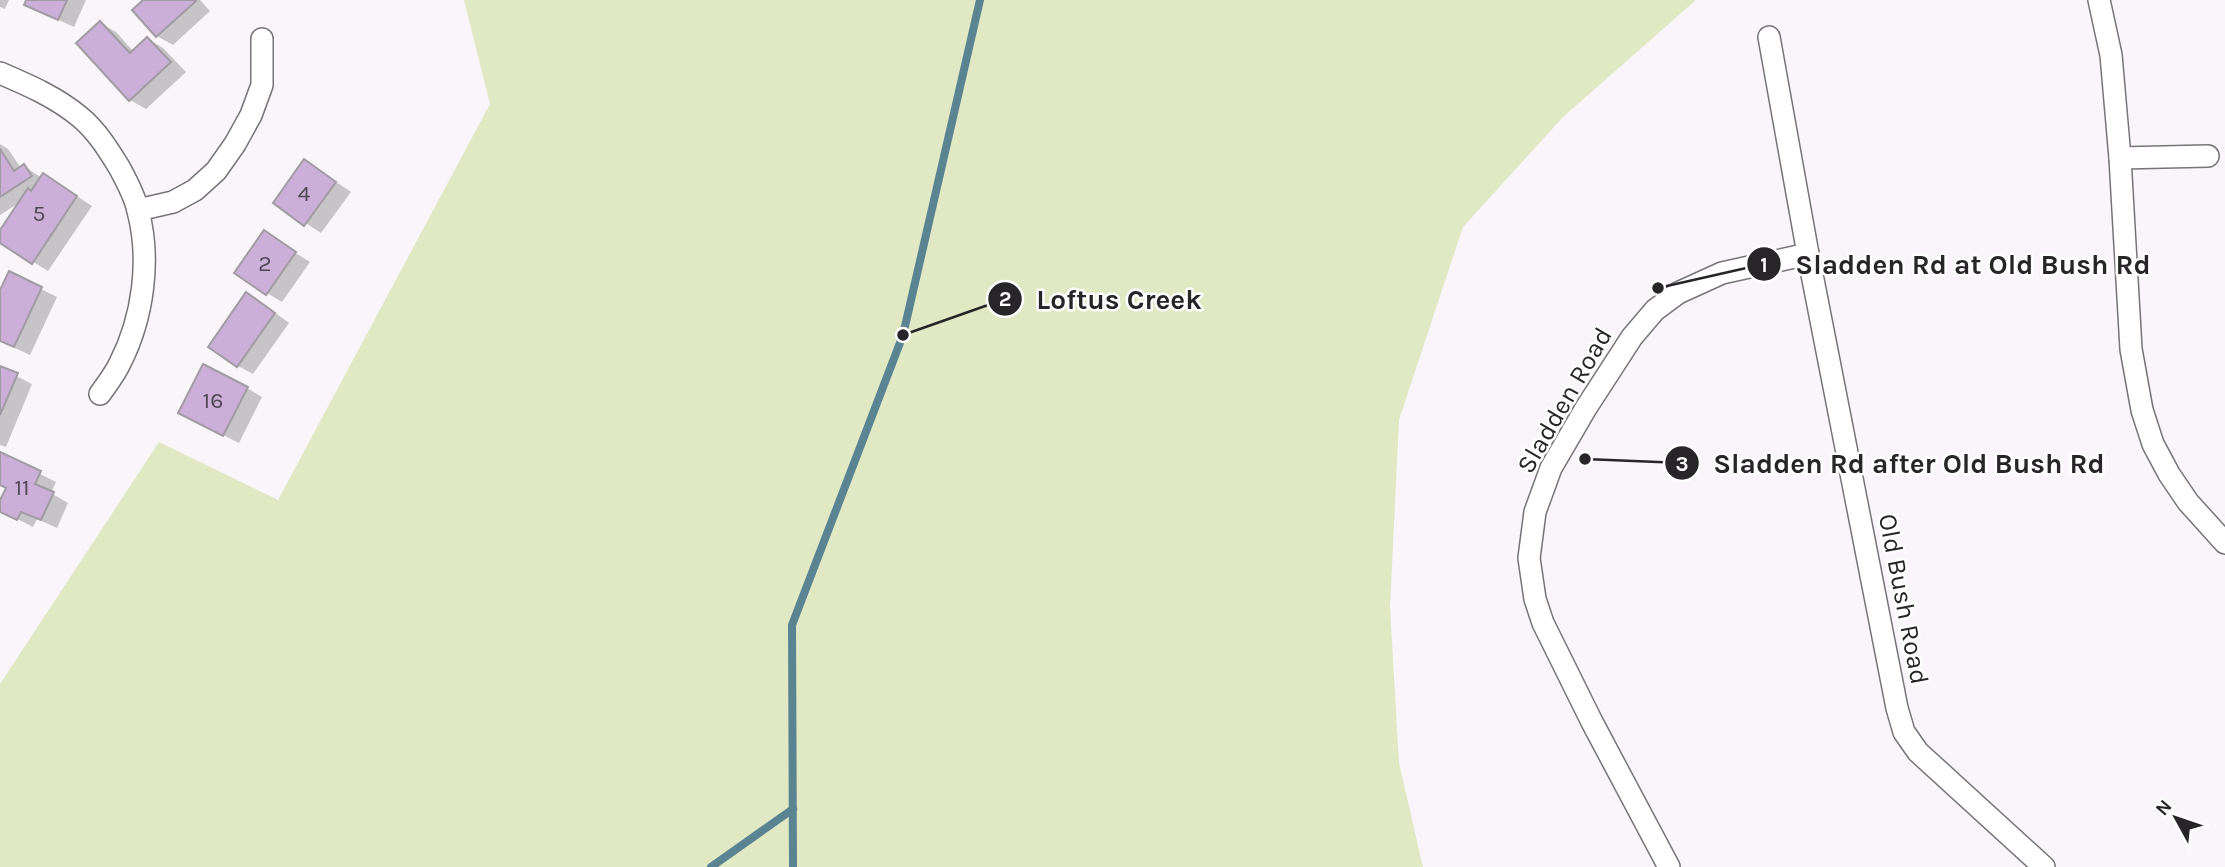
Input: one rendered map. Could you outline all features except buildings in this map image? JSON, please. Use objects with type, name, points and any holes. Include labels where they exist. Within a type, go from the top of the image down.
[{"type":"street","points":[[2099,0],[2111,55],[2131,349],[2141,410],[2153,444],[2169,474],[2188,502],[2225,543]]},
{"type":"street","name":"Old Bush Road","points":[[1769,37],[1808,254],[1897,708],[1904,732],[1918,752],[2044,867]]},
{"type":"street","points":[[138,210],[173,202],[195,190],[223,162],[251,115],[262,85],[262,39]]},
{"type":"street","points":[[0,73],[54,98],[82,118],[106,144],[138,210],[144,253],[142,297],[120,364],[100,394]]},
{"type":"street","points":[[2120,158],[2208,156]]},
{"type":"street","name":"Sladden Road","points":[[1670,867],[1592,722],[1544,623],[1535,599],[1529,558],[1535,512],[1551,468],[1586,408],[1632,337],[1655,310],[1678,293],[1722,273],[1808,254]]},
{"type":"green space","points":[[464,0],[1696,0],[1563,117],[1463,227],[1399,420],[1390,607],[1399,763],[1423,867],[0,867],[0,684],[159,442],[278,500],[490,104]]},
{"type":"waterway","points":[[793,867],[792,625],[903,335],[980,0]]},
{"type":"waterway","points":[[711,867],[793,809]]},
{"type":"place","name":"Sladden Rd at Old Bush Rd","points":[[1658,288]]},
{"type":"place","name":"Loftus Creek","points":[[903,335]]},
{"type":"place","name":"Sladden Rd after Old Bush Rd","points":[[1585,459]]}]
